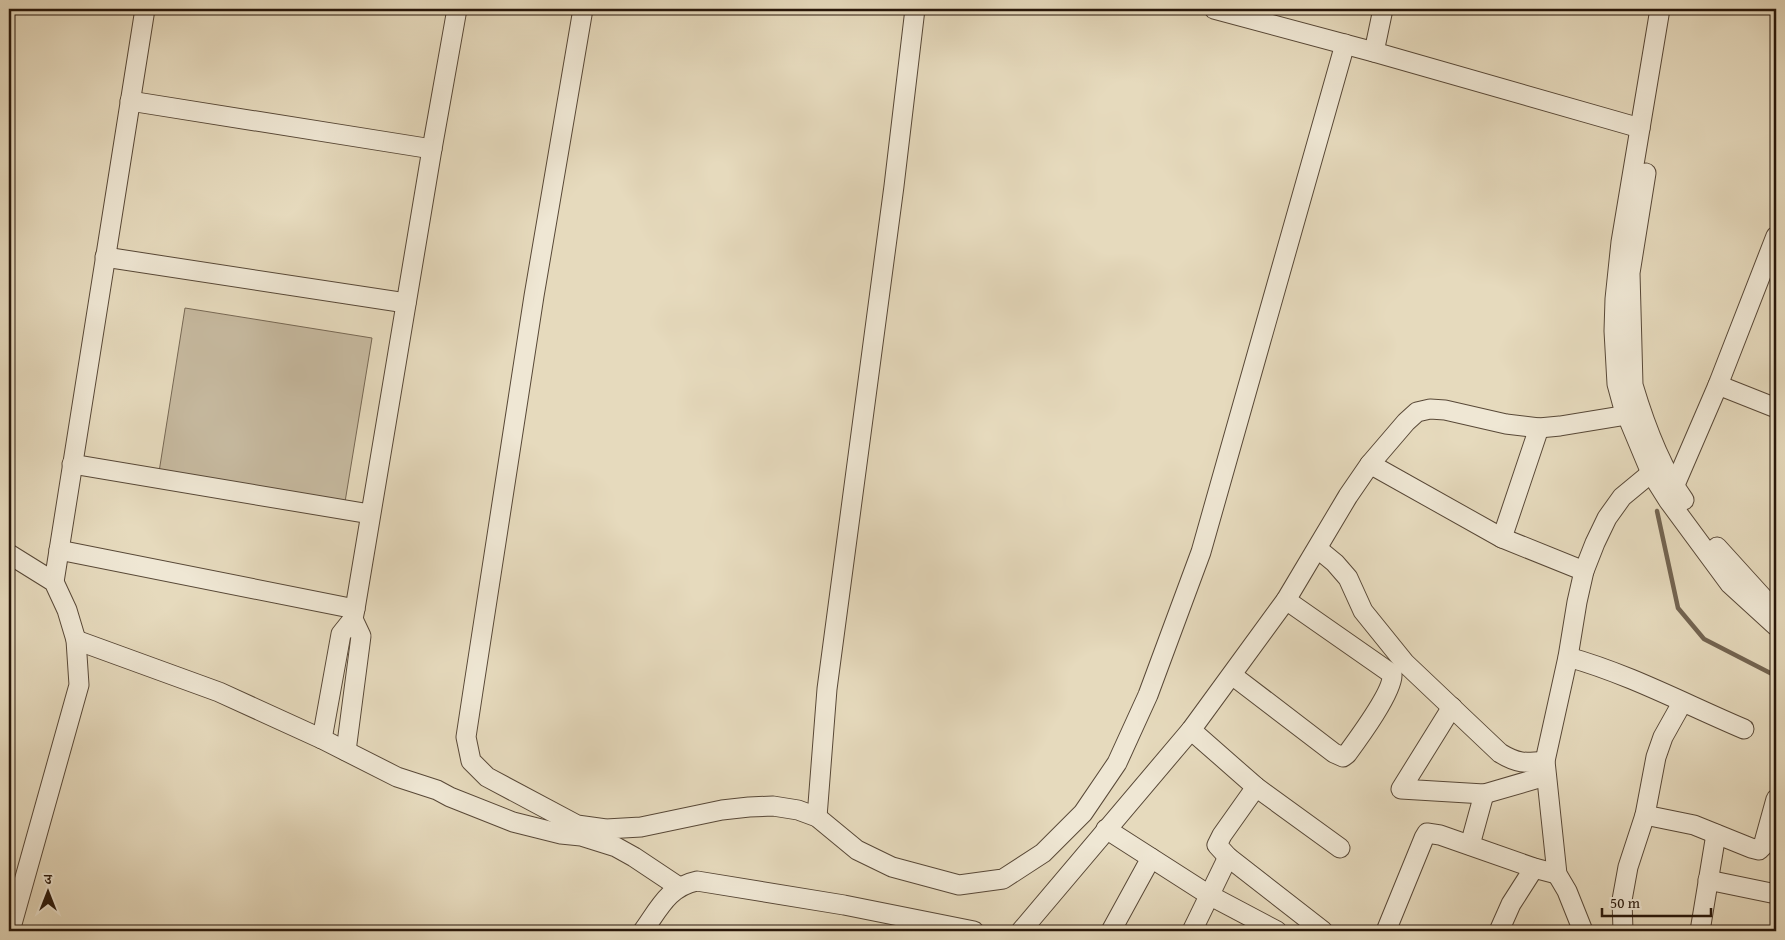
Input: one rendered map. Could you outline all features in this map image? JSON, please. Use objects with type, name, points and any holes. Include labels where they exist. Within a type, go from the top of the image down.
[{"type":"street","points":[[54,582],[145,9]]},
{"type":"street","points":[[322,739],[341,634],[354,614],[432,149],[458,9]]},
{"type":"street","points":[[583,9],[534,296],[472,691],[466,737],[471,761],[487,777],[577,825],[606,829],[641,827],[722,810],[749,806],[773,806],[798,810],[817,817],[857,850],[892,867],[958,885],[1003,879],[1043,852],[1084,813],[1117,763],[1148,695],[1201,552],[1345,44]]},
{"type":"street","points":[[817,817],[827,689],[893,196],[915,9]]},
{"type":"street","points":[[1214,9],[1374,52],[1640,128]]},
{"type":"street","points":[[1374,52],[1383,9]]},
{"type":"street","points":[[1660,9],[1621,242],[1615,299],[1614,347],[1617,384],[1627,415],[1658,470],[1674,487],[1722,555],[1766,601],[1776,608]]},
{"type":"street","points":[[1672,9],[1630,273],[1633,384],[1668,500],[1730,584],[1776,626]]},
{"type":"street","points":[[130,100],[432,149]]},
{"type":"street","points":[[1674,487],[1718,385],[1776,236]]},
{"type":"street","points":[[105,257],[406,303]]},
{"type":"street","points":[[1718,385],[1776,408]]},
{"type":"street","points":[[1021,931],[1106,828],[1136,796],[1191,730],[1286,600],[1348,496],[1370,464],[1406,422],[1418,412],[1430,408],[1506,424],[1539,428],[1627,415]]},
{"type":"street","points":[[1502,538],[1539,428]]},
{"type":"street","points":[[72,464],[370,514]]},
{"type":"street","points":[[1370,464],[1502,538],[1584,571]]},
{"type":"street","points":[[1583,931],[1567,891],[1557,874],[1546,769],[1584,571],[1607,518],[1622,497],[1658,470]]},
{"type":"street","points":[[1318,549],[1348,578],[1363,611],[1405,663],[1500,754],[1512,761],[1546,769]]},
{"type":"street","points":[[59,550],[354,614]]},
{"type":"street","points":[[9,554],[54,582],[67,610],[76,640],[79,685],[10,931]]},
{"type":"street","points":[[1232,675],[1334,753],[1343,757],[1347,754],[1373,717],[1391,682],[1392,674],[1286,600]]},
{"type":"street","points":[[346,751],[361,636],[354,614]]},
{"type":"street","points":[[76,640],[219,692],[322,739],[397,777],[437,790],[513,822],[561,834],[581,836],[616,847],[679,887]]},
{"type":"street","points":[[1568,657],[1624,675],[1682,703],[1744,729]]},
{"type":"street","points":[[1623,931],[1622,900],[1628,867],[1645,815],[1656,757],[1663,737],[1682,703]]},
{"type":"street","points":[[1452,707],[1401,789],[1484,794],[1546,769]]},
{"type":"street","points":[[1191,730],[1256,787],[1340,848]]},
{"type":"street","points":[[1256,787],[1217,845],[1228,857],[1323,931]]},
{"type":"street","points":[[1470,846],[1484,794]]},
{"type":"street","points":[[1645,815],[1694,825],[1759,850],[1772,834],[1776,798]]},
{"type":"street","points":[[1106,828],[1209,895],[1276,931]]},
{"type":"street","points":[[1386,931],[1427,833],[1432,833],[1557,874]]},
{"type":"street","points":[[1700,931],[1716,834]]},
{"type":"street","points":[[1192,931],[1228,857]]},
{"type":"street","points":[[1111,931],[1151,858]]},
{"type":"street","points":[[1499,931],[1510,904],[1534,868]]},
{"type":"street","points":[[1708,880],[1776,894]]},
{"type":"street","points":[[644,931],[668,897],[679,887],[697,881],[844,905],[904,924],[974,931]]},
{"type":"shaded area","points":[[185,308],[372,338],[345,502],[159,472]]},
{"type":"waterway","points":[[1657,511],[1678,608],[1704,639],[1776,676]]}]
